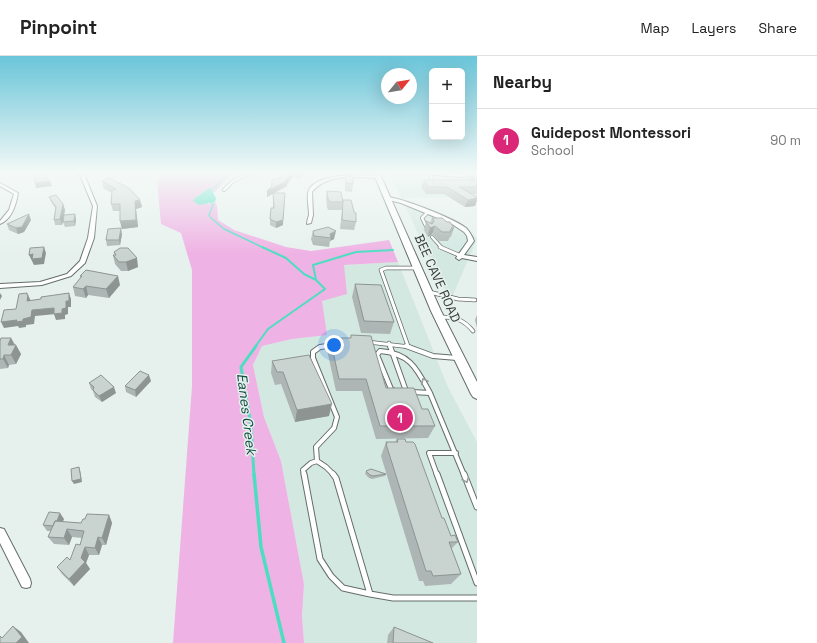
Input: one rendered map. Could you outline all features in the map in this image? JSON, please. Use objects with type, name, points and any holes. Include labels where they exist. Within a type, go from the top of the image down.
[{"type":"main road","name":"BEE CAVE ROAD","points":[[388,199],[439,317],[477,394]]},
{"type":"street","points":[[0,223],[8,218],[15,199]]},
{"type":"street","points":[[0,286],[40,284],[69,275],[83,262],[91,238],[95,206],[92,199]]},
{"type":"street","points":[[309,223],[311,215],[310,199]]},
{"type":"street","points":[[396,199],[452,222],[468,233],[471,241],[460,257],[477,259]]},
{"type":"street","points":[[0,533],[26,583]]},
{"type":"lane","points":[[428,212],[422,218],[428,230]]},
{"type":"lane","points":[[432,237],[441,248],[460,257]]},
{"type":"lane","points":[[408,346],[381,270],[386,268],[418,268]]},
{"type":"lane","points":[[428,291],[458,299],[475,300]]},
{"type":"lane","points":[[439,317],[456,317],[462,319],[473,331]]},
{"type":"lane","points":[[363,342],[389,343],[408,346],[433,356],[458,358]]},
{"type":"lane","points":[[389,343],[407,392]]},
{"type":"lane","points":[[318,461],[316,447],[334,428],[337,417],[313,358],[313,352],[320,347],[334,344]]},
{"type":"lane","points":[[396,390],[391,389],[377,355],[380,351],[392,351],[406,358],[416,366],[456,453],[477,507]]},
{"type":"lane","points":[[402,391],[430,394]]},
{"type":"lane","points":[[456,453],[429,453],[477,582]]},
{"type":"lane","points":[[370,594],[336,478],[318,461],[310,462],[303,470],[320,559],[331,576],[343,588],[370,594],[393,598],[477,598]]},
{"type":"shaded area","points":[[159,199],[195,199],[209,204],[215,202],[217,206],[218,220],[234,230],[286,247],[311,251],[389,240],[398,262],[344,265],[347,294],[322,301],[327,335],[292,339],[262,346],[253,365],[264,417],[281,461],[304,584],[302,616],[304,643],[173,643],[192,386],[192,270],[181,233],[161,224]]},
{"type":"shaded area","points":[[194,199],[216,199],[215,202],[199,205],[193,201]]},
{"type":"shaded area","points":[[402,199],[405,199],[465,226],[477,239],[453,295],[447,295]]},
{"type":"shaded area","points":[[398,262],[447,385],[477,442],[477,643],[304,643],[302,616],[304,584],[281,461],[264,417],[253,365],[262,346],[292,339],[322,301],[344,265]]},
{"type":"building","points":[[51,199],[59,199],[63,204],[60,219],[54,220],[56,207]]},
{"type":"building","points":[[111,199],[139,199],[135,201],[136,220],[120,221],[120,204],[111,204]]},
{"type":"building","points":[[273,199],[285,199],[283,220],[276,222],[270,219],[271,208],[274,208]]},
{"type":"building","points":[[328,199],[342,199],[343,202],[330,202]]},
{"type":"building","points":[[343,200],[351,200],[354,212],[356,213],[356,222],[342,220]]},
{"type":"building","points":[[29,214],[22,227],[16,228],[7,224]]},
{"type":"building","points":[[75,214],[74,221],[63,222],[64,215]]},
{"type":"building","points":[[432,218],[442,218],[447,222],[450,222],[454,228],[451,228],[453,230],[450,230],[451,232],[442,232],[435,226],[430,228],[426,221],[432,224],[434,221]]},
{"type":"building","points":[[328,227],[336,231],[330,234],[331,238],[314,236],[313,231]]},
{"type":"building","points":[[121,228],[119,240],[106,240],[108,229]]},
{"type":"building","points":[[44,247],[42,258],[32,259],[33,254],[29,255],[30,248]]},
{"type":"building","points":[[120,248],[128,248],[137,258],[126,262],[119,262],[113,255],[116,255],[114,252]]},
{"type":"building","points":[[86,270],[118,276],[106,289],[86,286],[83,289],[73,287]]},
{"type":"building","points":[[355,284],[381,285],[394,322],[364,321]]},
{"type":"building","points":[[27,293],[27,301],[41,299],[41,297],[69,293],[69,301],[66,301],[66,308],[62,309],[62,313],[54,314],[54,308],[32,310],[31,317],[23,319],[23,321],[16,322],[17,320],[1,322],[4,310],[16,309],[19,294]]},
{"type":"building","points":[[351,335],[371,336],[386,388],[414,388],[422,409],[428,409],[435,426],[380,426],[366,379],[339,379],[330,338],[351,338]]},
{"type":"building","points":[[1,338],[11,338],[8,345],[16,345],[11,355],[4,355],[3,359],[0,359]]},
{"type":"building","points":[[309,355],[332,404],[297,410],[283,372],[277,372],[272,361]]},
{"type":"building","points":[[140,371],[149,375],[135,390],[125,386]]},
{"type":"building","points":[[101,375],[114,387],[99,396],[93,390],[94,387],[89,383]]},
{"type":"building","points":[[397,439],[405,439],[406,442],[413,442],[415,444],[442,518],[444,518],[451,536],[455,535],[458,542],[449,542],[461,574],[433,576],[431,571],[426,571],[386,444],[386,442],[398,442]]},
{"type":"building","points":[[79,467],[81,479],[72,481],[71,469]]},
{"type":"building","points":[[371,469],[386,474],[370,475],[366,471]]},
{"type":"building","points":[[49,512],[60,513],[53,526],[43,525]]},
{"type":"building","points":[[87,514],[109,515],[102,538],[98,537],[95,548],[85,547],[81,558],[85,562],[69,579],[57,567],[67,557],[70,560],[76,544],[80,545],[84,531],[67,529],[64,538],[48,537],[55,521],[81,523]]},
{"type":"building","points":[[13,626],[22,637],[16,643],[0,643],[0,636],[2,638]]},
{"type":"building","points":[[394,627],[433,643],[393,643]]},
{"type":"waterway","name":"Eanes Creek","points":[[210,201],[213,205],[209,215],[210,217],[224,229],[264,248]]},
{"type":"waterway","name":"Eanes Creek","points":[[262,247],[286,258],[304,274],[316,280]]},
{"type":"waterway","points":[[316,280],[313,265],[356,252],[393,250]]},
{"type":"waterway","name":"Eanes Creek","points":[[255,347],[268,329],[325,289],[316,280]]},
{"type":"waterway","name":"Eanes Creek","points":[[254,475],[251,426],[241,367],[256,346]]},
{"type":"waterway","name":"Eanes Creek","points":[[254,474],[261,547],[284,643]]},
{"type":"place","name":"Guidepost Montessori","points":[[400,418]]}]
